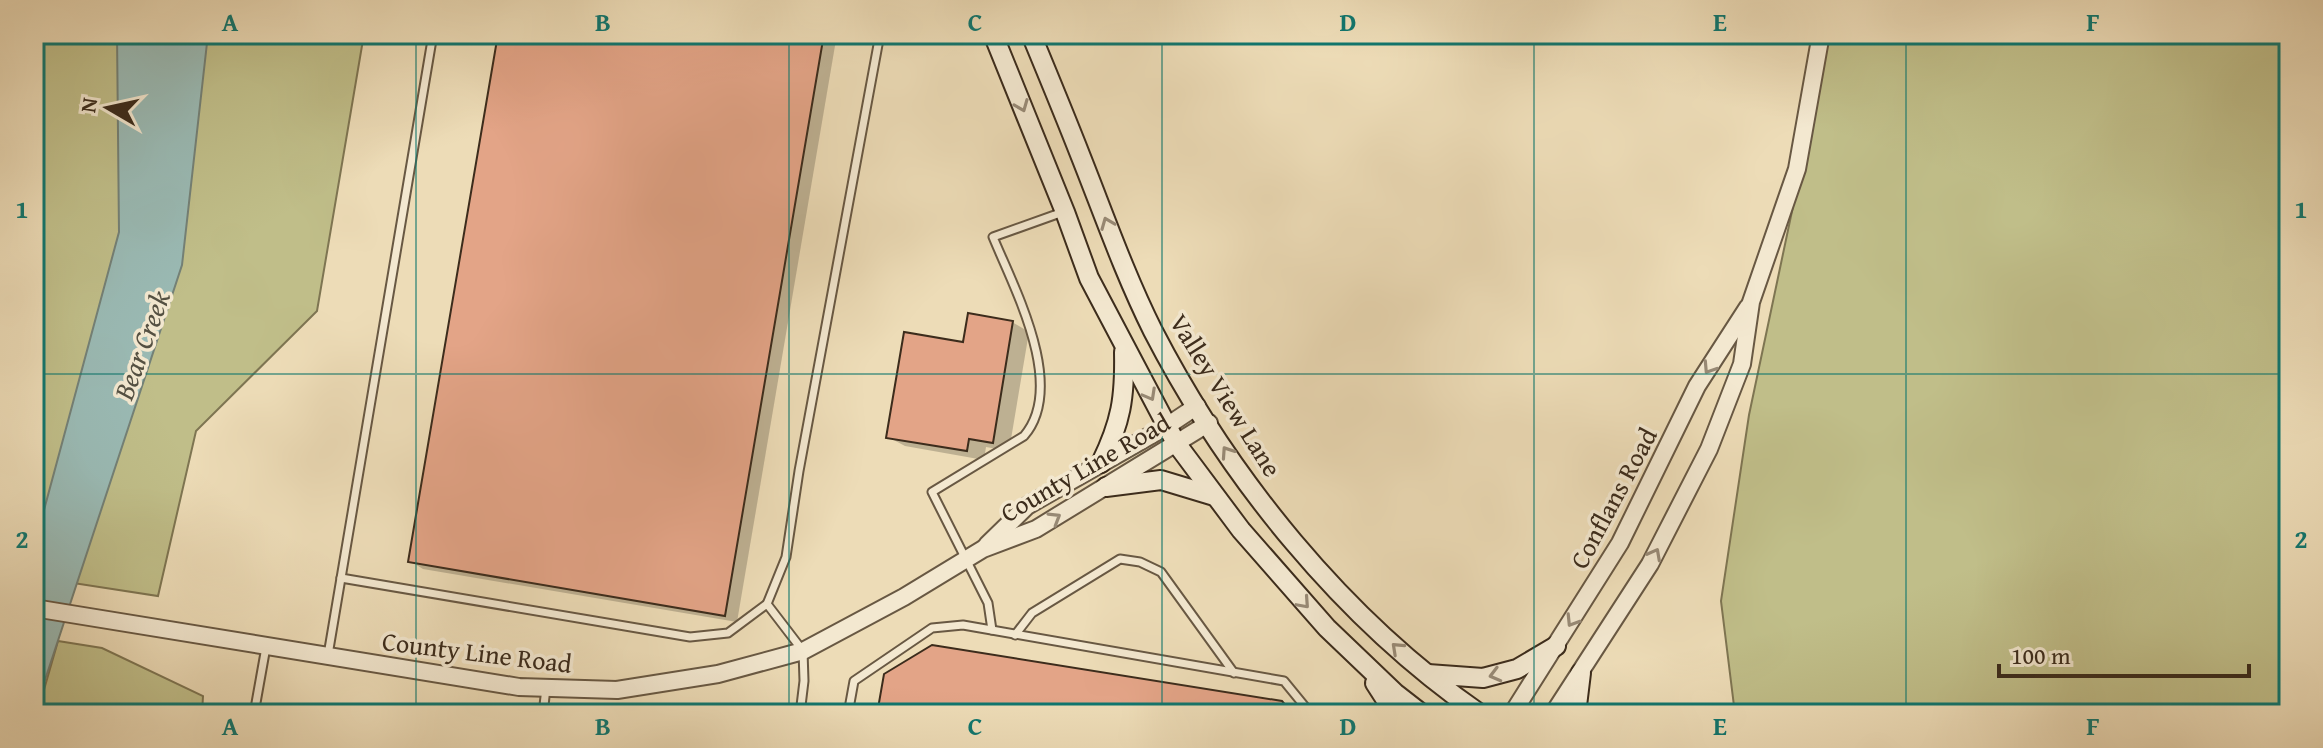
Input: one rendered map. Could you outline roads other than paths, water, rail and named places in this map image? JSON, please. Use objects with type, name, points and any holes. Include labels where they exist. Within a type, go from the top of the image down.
[{"type":"main road","points":[[993,34],[1089,278],[1176,443],[1267,562],[1358,658],[1422,714]]},
{"type":"main road","name":"Valley View Lane","points":[[1031,34],[1153,330],[1197,406],[1254,491],[1317,569],[1428,674],[1480,714]]},
{"type":"main road","points":[[1101,463],[1119,423],[1124,389],[1124,345]]},
{"type":"main road","points":[[1106,487],[1161,480],[1214,496]]},
{"type":"main road","points":[[1428,674],[1483,678],[1517,669],[1556,646]]},
{"type":"main road","points":[[1358,658],[1395,714]]},
{"type":"main road","points":[[1576,714],[1581,673]]},
{"type":"street","name":"Conflans Road","points":[[1553,714],[1650,564],[1709,449],[1742,364],[1751,302],[1797,169],[1821,34]]},
{"type":"street","name":"Conflans Road","points":[[1512,714],[1620,543],[1697,386],[1751,302]]},
{"type":"street","name":"County Line Road","points":[[34,608],[519,687],[617,690],[718,674],[803,651],[904,597],[983,549],[1027,506],[1197,406]]},
{"type":"street","name":"County Line Road","points":[[983,549],[1036,529],[1209,423]]},
{"type":"lane","points":[[328,656],[433,34]]},
{"type":"lane","points":[[341,578],[690,637],[728,633],[767,604],[786,557],[880,34]]},
{"type":"lane","points":[[992,630],[988,603],[932,492],[1031,429],[1036,415],[1041,366],[1029,323],[993,237],[1065,212]]},
{"type":"lane","points":[[1015,635],[1032,613],[1120,559],[1140,562],[1161,572],[1234,673]]},
{"type":"lane","points":[[767,604],[803,651],[804,681],[800,714]]},
{"type":"lane","points":[[848,714],[854,681],[932,628],[963,625],[1284,681],[1311,714]]},
{"type":"lane","points":[[257,714],[266,647]]},
{"type":"lane","points":[[543,714],[546,688]]},
{"type":"water","name":"Bear Creek","points":[[117,34],[208,34],[182,265],[44,683],[37,714],[34,714],[34,547],[119,232]]}]
